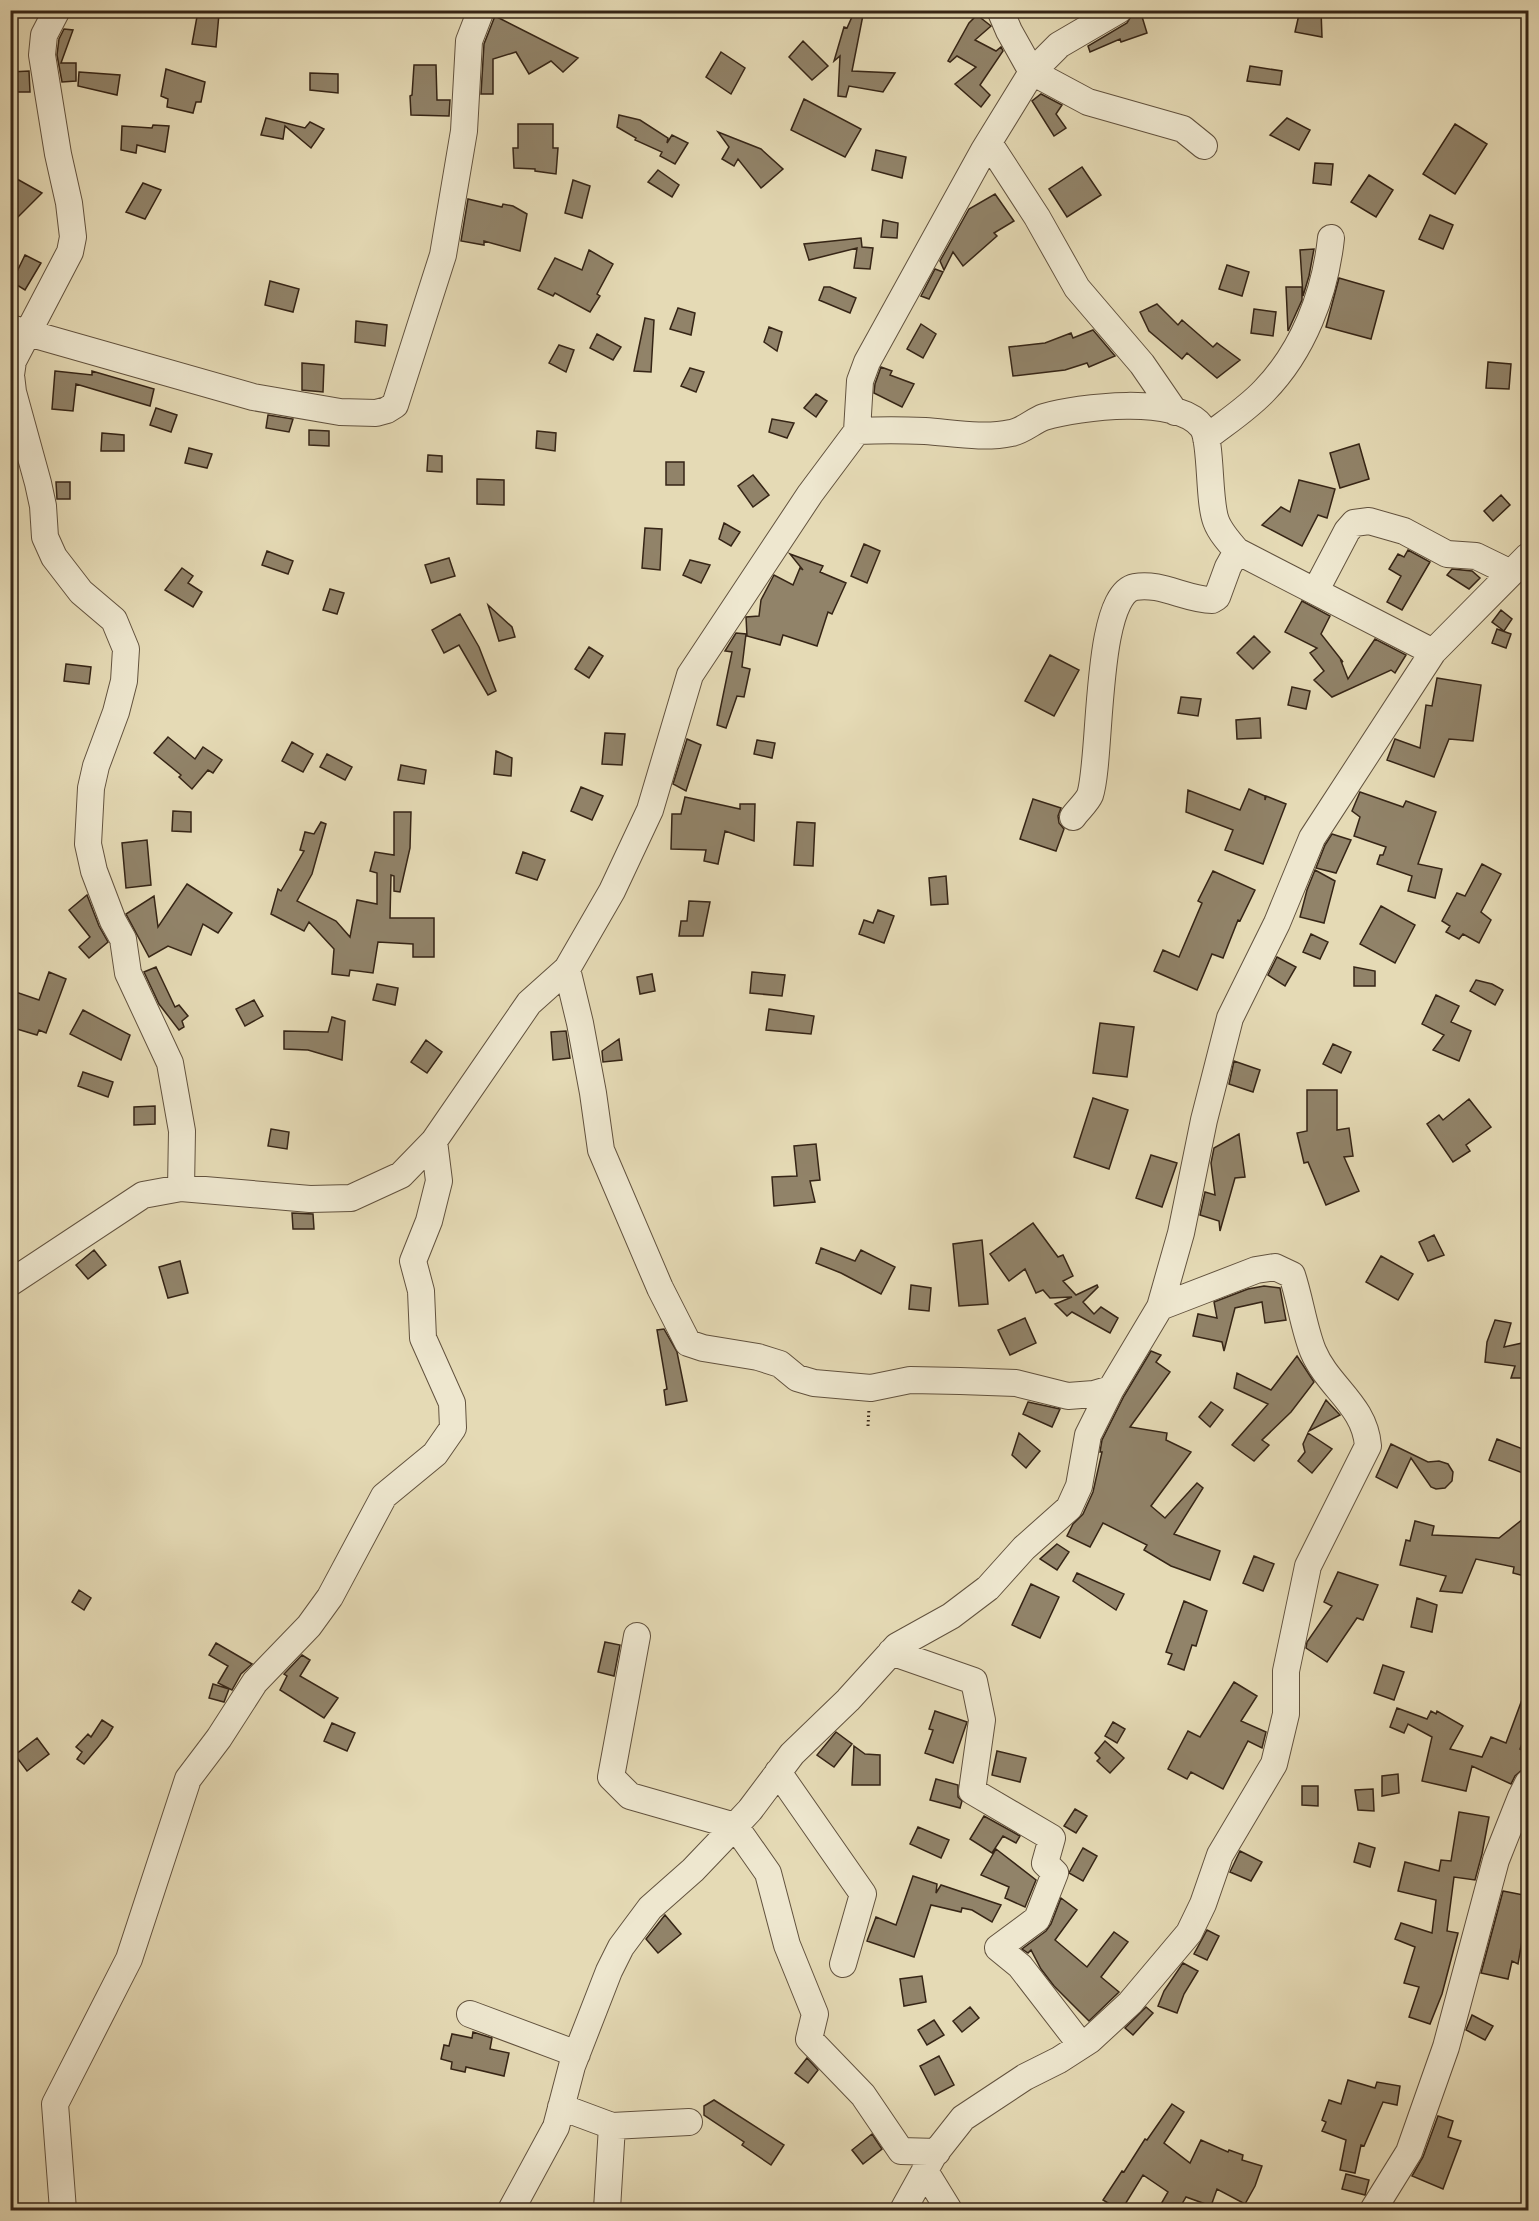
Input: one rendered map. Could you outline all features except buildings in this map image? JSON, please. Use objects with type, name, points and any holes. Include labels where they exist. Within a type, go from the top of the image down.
[{"type":"street","points":[[57,10],[44,34],[42,55],[73,237],[70,252],[19,331],[11,375],[13,392],[43,506],[45,537],[54,557],[81,592],[114,620],[126,649],[124,681],[91,788],[88,844],[94,871],[113,921],[123,939],[128,973],[170,1063],[182,1131],[181,1188]]},
{"type":"street","points":[[19,331],[253,397],[340,412],[376,413],[395,405],[443,255],[464,131],[469,41],[481,10]]},
{"type":"street","points":[[1000,10],[1032,72],[1088,102],[1183,129],[1204,146]]},
{"type":"street","points":[[10,1283],[143,1196],[181,1188],[249,1196],[310,1199],[351,1198],[401,1175],[434,1141],[529,1003],[567,969],[612,891],[650,810],[690,675],[810,494],[857,431],[860,381],[867,362],[989,142],[1032,72],[1059,45],[1119,10]]},
{"type":"street","points":[[989,142],[1037,217],[1077,288],[1142,364],[1175,412]]},
{"type":"street","points":[[1206,438],[1263,392],[1288,363],[1312,316],[1329,264],[1331,238]]},
{"type":"street","points":[[857,431],[891,430],[970,435],[1013,433],[1043,418],[1101,406],[1142,406],[1175,412],[1202,428],[1206,438],[1216,522],[1237,551],[1433,652]]},
{"type":"street","points":[[1316,590],[1347,531],[1354,523],[1369,522],[1404,531],[1447,554],[1476,556],[1520,565]]},
{"type":"street","points":[[1073,817],[1089,796],[1095,762],[1101,670],[1112,621],[1118,603],[1126,590],[1148,587],[1212,600],[1218,597],[1228,567],[1237,551]]},
{"type":"street","points":[[511,2211],[556,2127],[577,2054],[609,1971],[621,1947],[650,1908],[693,1870],[735,1826],[750,1810],[792,1754],[848,1700],[897,1646],[951,1616],[988,1588],[1024,1548],[1069,1508],[1079,1486],[1088,1435],[1111,1389],[1160,1307],[1181,1233],[1204,1120],[1230,1018],[1276,923],[1312,838],[1433,652],[1520,565]]},
{"type":"street","points":[[567,969],[593,1093],[601,1150],[652,1269],[688,1343],[780,1364],[798,1378],[814,1383],[871,1388],[910,1380],[1016,1383],[1068,1396],[1094,1394],[1111,1389]]},
{"type":"street","points":[[63,2211],[55,2104],[129,1959],[188,1779],[219,1738],[255,1682],[309,1626],[330,1597],[384,1496],[435,1454],[453,1428],[452,1403],[423,1338],[421,1291],[413,1261],[429,1221],[439,1181],[434,1141]]},
{"type":"street","points":[[903,2211],[931,2161],[963,2118],[1025,2077],[1059,2060],[1090,2040],[1130,2003],[1190,1933],[1203,1904],[1220,1854],[1274,1764],[1286,1714],[1286,1671],[1308,1566],[1368,1446],[1367,1431],[1358,1413],[1329,1377],[1313,1351],[1292,1275],[1275,1268],[1257,1270],[1160,1307]]},
{"type":"street","points":[[637,1636],[611,1777],[630,1796],[735,1826],[768,1872],[787,1945],[815,2014],[809,2039],[863,2095],[901,2151],[931,2161]]},
{"type":"street","points":[[891,1652],[974,1681],[982,1720],[972,1791],[1052,1838],[1045,1863],[1055,1872],[1037,1919],[998,1948],[1020,1966],[1081,2045]]},
{"type":"street","points":[[778,1772],[863,1894],[843,1964]]},
{"type":"street","points":[[1373,2211],[1409,2152],[1446,2047],[1496,1860],[1528,1783]]},
{"type":"street","points":[[470,2014],[577,2054]]},
{"type":"street","points":[[561,2107],[612,2126],[689,2122]]},
{"type":"street","points":[[607,2209],[612,2126]]},
{"type":"street","points":[[931,2161],[949,2211]]}]
